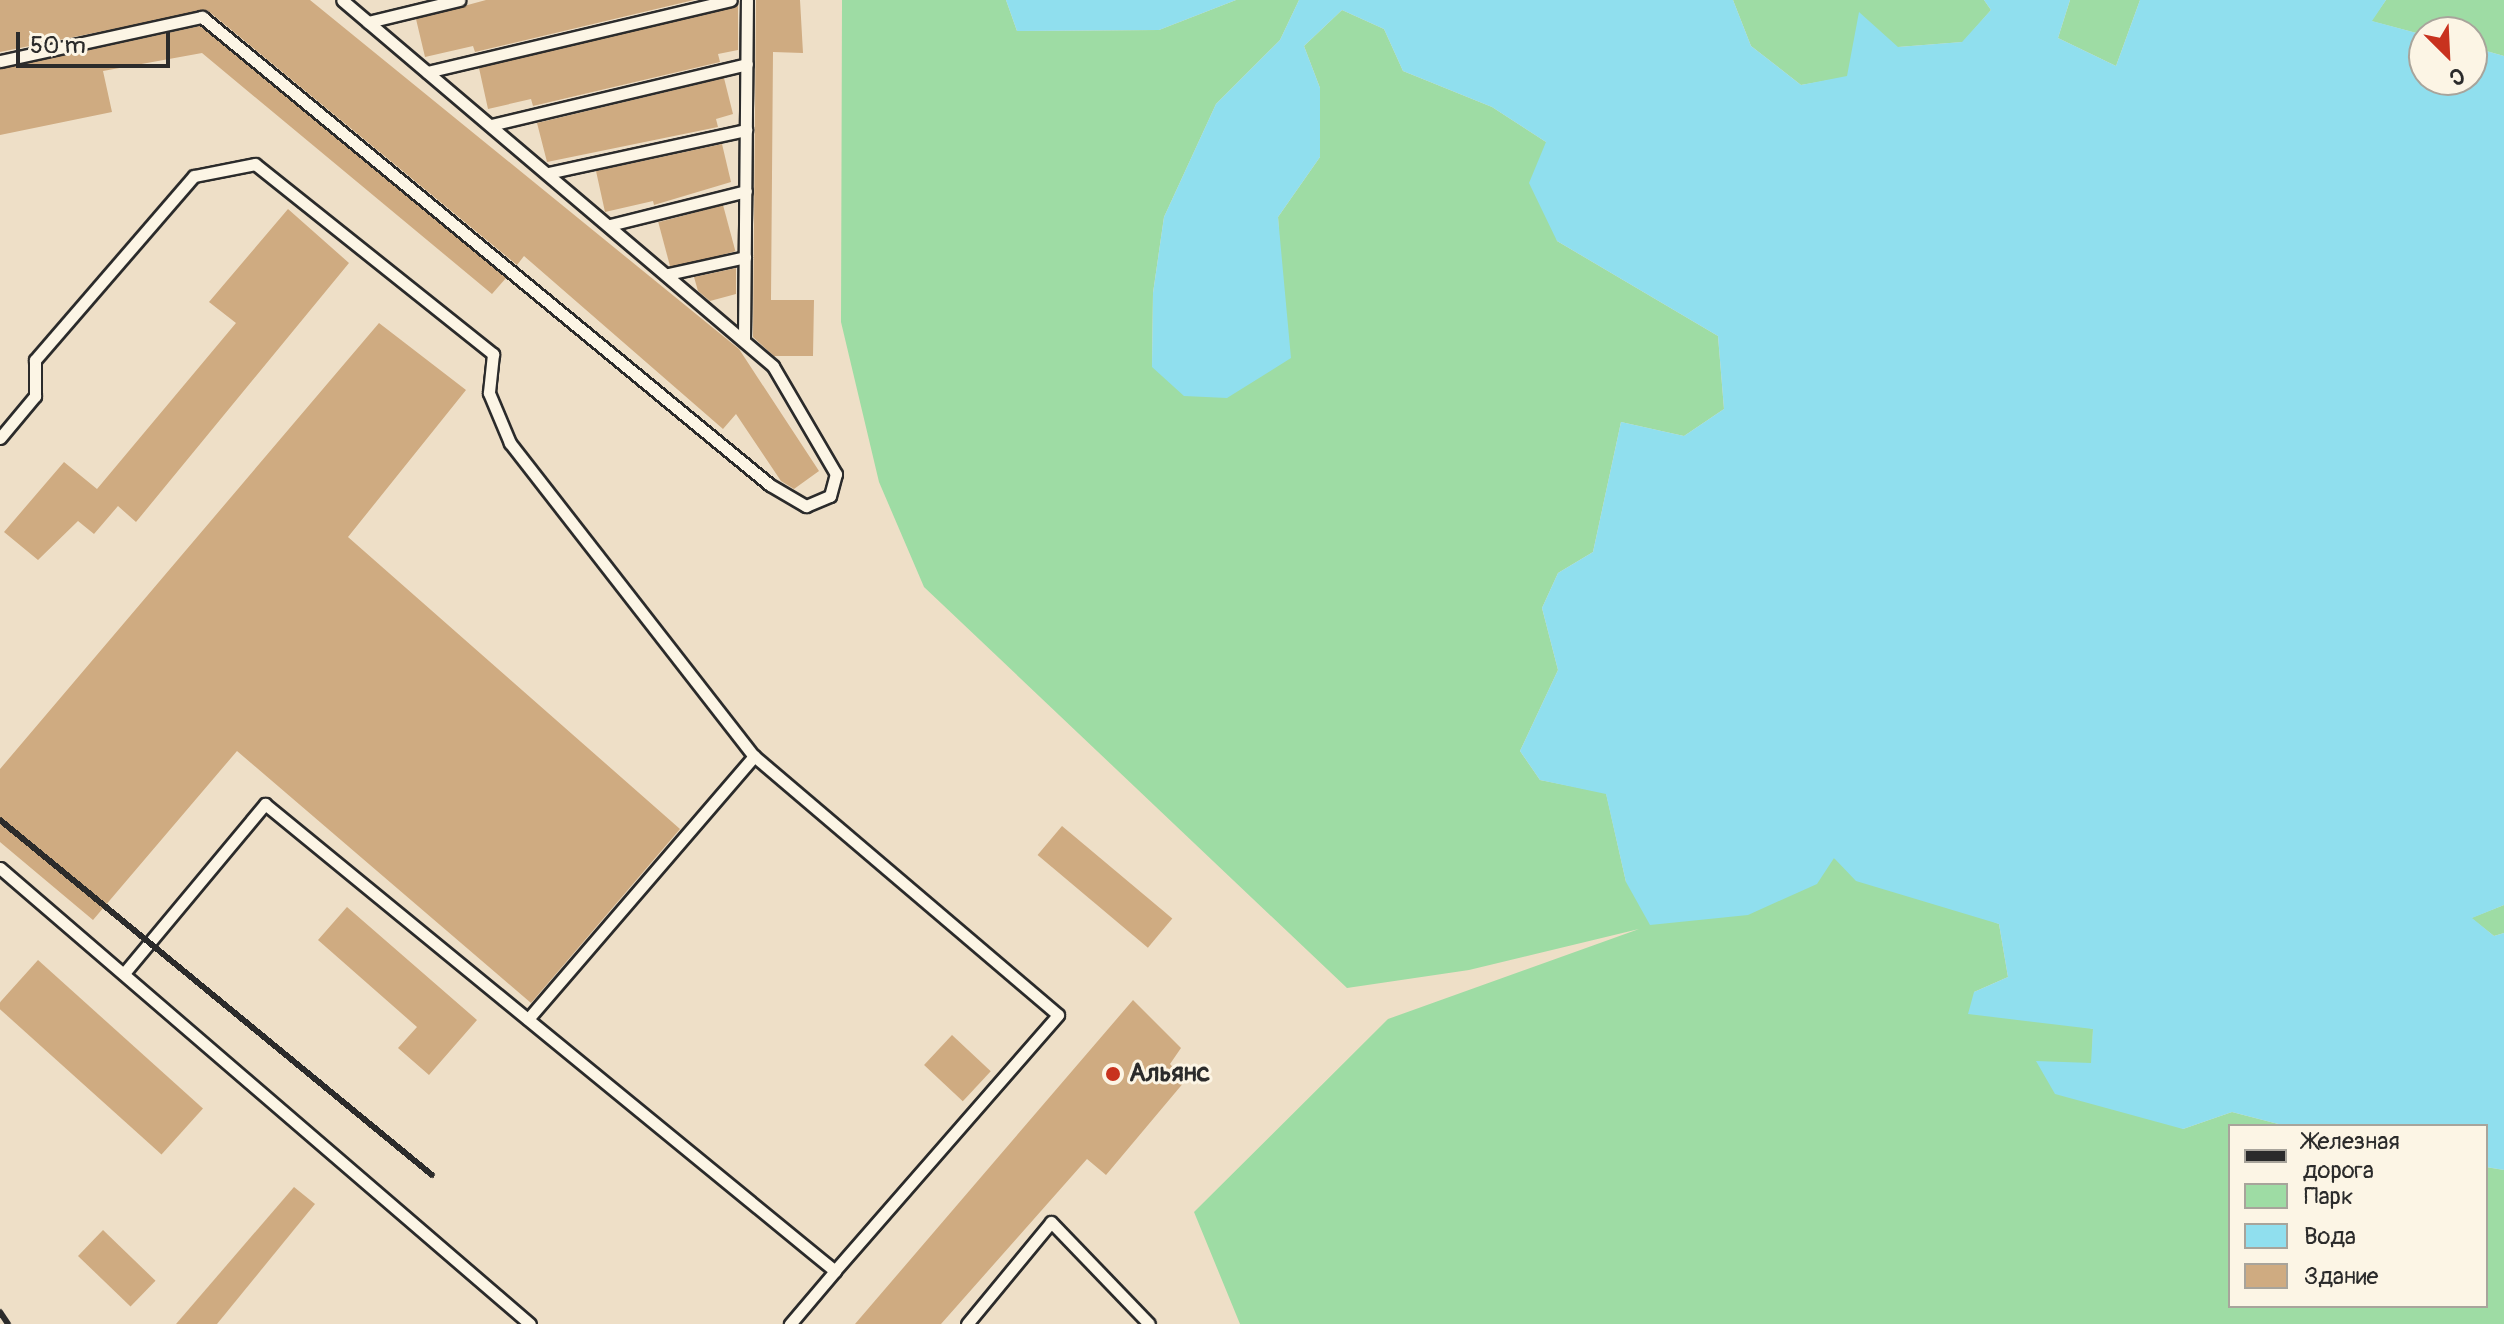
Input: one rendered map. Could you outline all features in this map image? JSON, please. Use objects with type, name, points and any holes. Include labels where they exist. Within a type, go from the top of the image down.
[{"type":"lane","points":[[0,61],[202,17],[770,485],[806,506],[830,496],[836,474],[825,448],[773,366],[342,0]]},
{"type":"lane","points":[[368,22],[459,0]]},
{"type":"lane","points":[[427,72],[731,0]]},
{"type":"lane","points":[[744,339],[747,0]]},
{"type":"lane","points":[[491,125],[747,64]]},
{"type":"lane","points":[[548,173],[746,130]]},
{"type":"lane","points":[[0,438],[35,396],[35,360],[194,176],[255,164],[493,354],[489,393],[510,443],[754,756],[1058,1015],[790,1324]]},
{"type":"lane","points":[[610,225],[746,191]]},
{"type":"lane","points":[[668,274],[745,257]]},
{"type":"lane","points":[[528,1019],[754,756]]},
{"type":"lane","points":[[125,972],[265,804],[835,1271]]},
{"type":"lane","points":[[0,868],[125,972],[530,1324]]},
{"type":"lane","points":[[967,1324],[1051,1222],[1149,1324]]},
{"type":"green space","points":[[842,0],[1006,0],[1017,31],[1159,30],[1236,0],[1299,0],[1280,40],[1216,104],[1164,217],[1153,293],[1152,367],[1282,286],[1278,217],[1320,157],[1320,88],[1304,46],[1342,10],[1384,29],[1403,71],[1492,107],[1546,142],[1557,241],[1718,336],[1724,409],[1684,436],[1621,422],[1593,552],[1558,573],[1542,608],[1558,670],[1520,751],[1540,780],[1606,793],[1626,882],[1834,858],[1999,924],[2008,977],[1974,992],[2093,1029],[2092,1063],[2183,1129],[2232,1112],[2278,1124],[2228,1124],[2228,1308],[2488,1308],[2488,1167],[2504,1170],[2504,1324],[1240,1324],[1194,1212],[1388,1019],[1639,929],[1469,970],[1347,988],[924,587],[879,482],[841,322]]},
{"type":"green space","points":[[1733,0],[1984,0],[1991,10],[1963,42],[1898,47],[1847,77],[1801,85],[1751,46]]},
{"type":"green space","points":[[2070,0],[2140,0],[2116,66],[2058,38]]},
{"type":"green space","points":[[2386,0],[2504,0],[2504,56],[2488,52],[2488,16],[2408,16],[2408,31],[2371,21]]},
{"type":"green space","points":[[2504,905],[2504,933],[2494,936],[2471,918]]},
{"type":"water","points":[[1006,0],[1236,0],[1159,30],[1017,31]]},
{"type":"water","points":[[1299,0],[1733,0],[1751,46],[1801,85],[1847,76],[1859,12],[1898,47],[1962,42],[1991,10],[1984,0],[2070,0],[2058,38],[2116,66],[2140,0],[2386,0],[2372,21],[2408,31],[2408,96],[2488,96],[2488,52],[2504,56],[2504,905],[2472,918],[2494,936],[2504,933],[2504,1170],[2488,1167],[2488,1124],[2278,1124],[2232,1112],[2183,1129],[2055,1094],[2036,1061],[2091,1063],[2093,1029],[1968,1014],[1974,992],[2008,977],[1999,924],[1856,881],[1834,858],[1817,884],[1748,915],[1650,925],[1626,882],[1606,794],[1540,780],[1520,751],[1558,670],[1542,608],[1558,573],[1593,552],[1621,422],[1684,436],[1724,409],[1718,336],[1557,241],[1529,183],[1546,142],[1492,107],[1403,71],[1384,29],[1342,10],[1304,46],[1320,88],[1320,157],[1278,217],[1291,358],[1227,398],[1184,396],[1152,367],[1153,293],[1164,217],[1216,104],[1280,40]]},
{"type":"building","points":[[0,0],[310,0],[739,349],[819,471],[794,489],[781,481],[736,414],[723,429],[524,256],[517,265],[207,10],[0,52]]},
{"type":"building","points":[[486,0],[694,0],[475,52],[473,46],[425,57],[416,19]]},
{"type":"building","points":[[756,0],[800,0],[803,53],[773,52],[771,300],[814,300],[813,356],[774,356],[753,337]]},
{"type":"building","points":[[738,4],[738,50],[718,54],[720,62],[533,106],[531,99],[488,109],[479,68]]},
{"type":"building","points":[[200,26],[506,278],[492,294],[202,53],[103,71],[112,112],[0,135],[0,69]]},
{"type":"building","points":[[724,78],[733,114],[716,119],[718,127],[547,162],[537,123]]},
{"type":"building","points":[[722,144],[731,182],[654,205],[653,201],[605,212],[596,171]]},
{"type":"building","points":[[723,205],[735,251],[671,269],[658,222]]},
{"type":"building","points":[[288,209],[349,263],[136,522],[118,506],[94,534],[78,521],[38,560],[4,532],[64,462],[97,489],[236,323],[209,302]]},
{"type":"building","points":[[736,268],[736,294],[710,301],[698,291],[694,277]]},
{"type":"building","points":[[379,323],[466,390],[348,537],[680,829],[531,1003],[237,751],[93,920],[0,842],[0,769]]},
{"type":"building","points":[[1062,826],[1172,919],[1148,948],[1038,855]]},
{"type":"building","points":[[347,907],[477,1020],[429,1075],[398,1048],[417,1027],[318,940]]},
{"type":"building","points":[[38,960],[203,1109],[161,1155],[0,1009],[0,1002]]},
{"type":"building","points":[[1133,1000],[1181,1048],[1170,1064],[1185,1081],[1106,1175],[1087,1159],[941,1324],[855,1324]]},
{"type":"building","points":[[952,1035],[991,1071],[963,1101],[924,1065]]},
{"type":"building","points":[[294,1187],[315,1204],[217,1324],[176,1324]]},
{"type":"building","points":[[103,1230],[156,1281],[131,1307],[78,1256]]},
{"type":"railway","points":[[0,820],[432,1175]]},
{"type":"railway","points":[[0,1312],[8,1324]]},
{"type":"place","name":"Альянс","points":[[1113,1074]]}]
